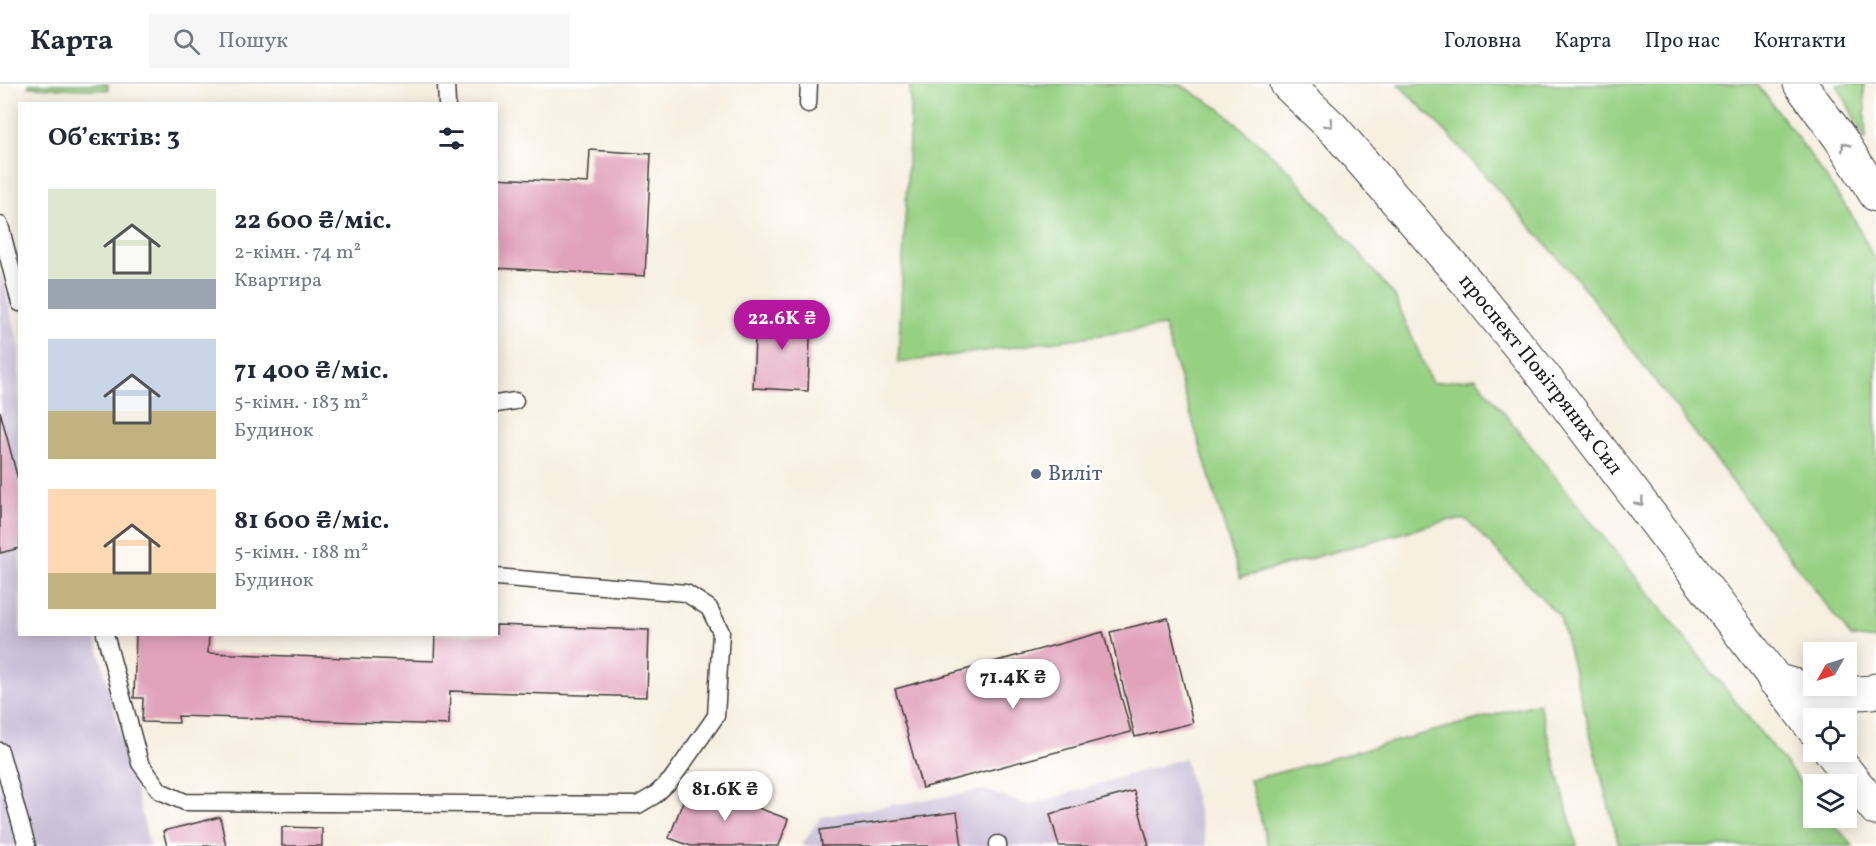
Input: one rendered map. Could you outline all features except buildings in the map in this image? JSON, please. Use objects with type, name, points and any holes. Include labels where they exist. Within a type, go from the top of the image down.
[{"type":"main road","name":"проспект Повітряних Сил","points":[[1287,84],[1334,129],[1471,286],[1555,390],[1803,716]]},
{"type":"main road","points":[[1800,84],[1840,138],[1876,195]]},
{"type":"main road","points":[[1774,680],[1831,695],[1876,690]]},
{"type":"main road","points":[[1839,762],[1876,809]]},
{"type":"lane","points":[[446,84],[447,102]]},
{"type":"lane","points":[[808,104],[809,84]]},
{"type":"lane","points":[[0,225],[18,295]]},
{"type":"lane","points":[[498,404],[515,401]]},
{"type":"lane","points":[[106,636],[140,763],[160,791],[185,802],[638,806],[655,795],[671,780],[716,716],[721,632],[709,608],[686,593],[498,578]]},
{"type":"lane","points":[[0,751],[27,846]]},
{"type":"shaded area","points":[[0,269],[18,340],[18,636],[95,636],[150,846],[0,846]]},
{"type":"shaded area","points":[[1185,758],[1207,846],[801,846],[821,817],[984,790],[1029,805]]},
{"type":"green space","points":[[29,84],[108,84],[108,90],[29,87]]},
{"type":"green space","points":[[910,84],[1179,84],[1220,109],[1290,171],[1394,295],[1432,383],[1476,378],[1803,786],[1803,828],[1838,828],[1853,846],[1619,846],[1560,617],[1467,520],[1449,520],[1240,578],[1164,326],[898,363]]},
{"type":"green space","points":[[1398,84],[1757,84],[1853,217],[1876,262],[1876,640],[1851,637],[1578,280],[1448,134]]},
{"type":"green space","points":[[1837,84],[1864,84],[1866,141]]},
{"type":"green space","points":[[1539,703],[1577,846],[1268,846],[1250,780]]},
{"type":"place","name":"Виліт","points":[[1036,474]]}]
